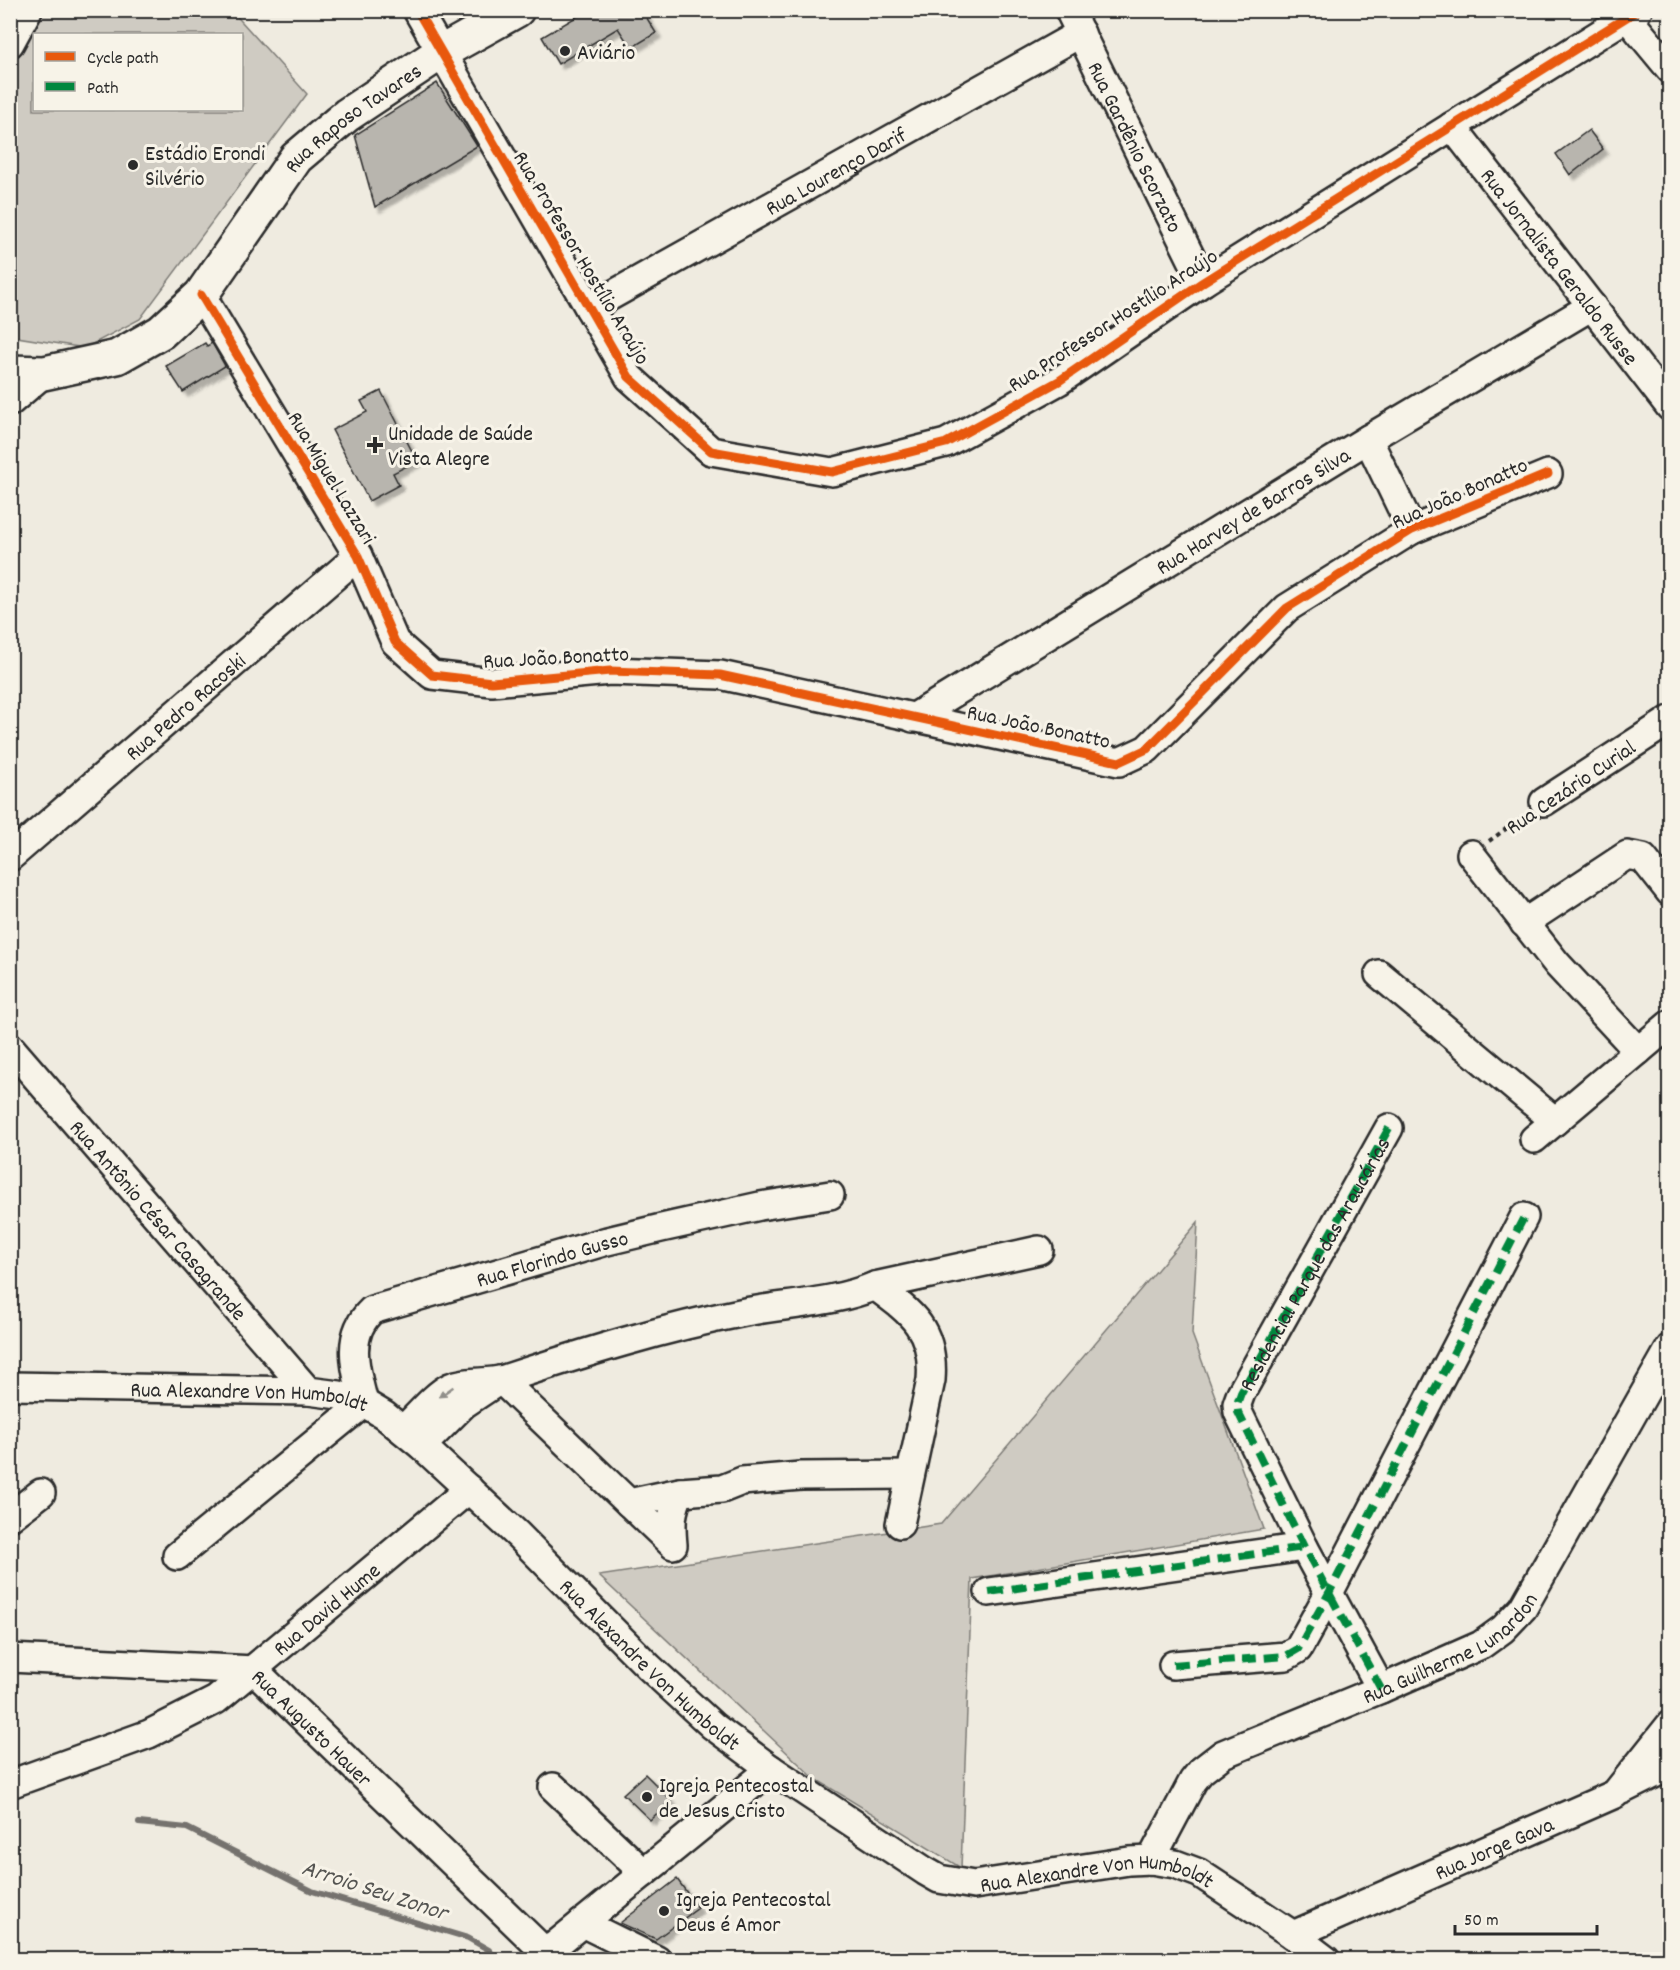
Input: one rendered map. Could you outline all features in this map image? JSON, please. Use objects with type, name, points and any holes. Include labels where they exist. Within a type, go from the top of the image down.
[{"type":"main road","name":"Rua Raposo Tavares","points":[[10,372],[44,373],[117,357],[162,332],[201,295],[296,158],[347,116],[440,53],[517,10]]},
{"type":"street","points":[[10,43],[28,10]]},
{"type":"street","name":"Rua Professor Hostílio Araújo","points":[[417,10],[629,377],[711,451],[832,472],[946,443],[1059,381],[1203,282],[1628,13]]},
{"type":"street","points":[[1628,13],[1670,69]]},
{"type":"street","name":"Rua Gardênio Scorzato","points":[[1075,22],[1203,282]]},
{"type":"street","name":"Rua Lourenço Darif","points":[[589,308],[1075,22]]},
{"type":"street","name":"Rua Jornalista Geraldo Russe","points":[[1452,126],[1670,407]]},
{"type":"street","name":"Rua Miguel Lazzari","points":[[201,295],[358,556],[395,642],[432,675]]},
{"type":"street","name":"Rua Harvey de Barros Silva","points":[[913,718],[1368,439],[1592,306]]},
{"type":"street","points":[[10,402],[44,373]]},
{"type":"street","points":[[1368,439],[1412,530]]},
{"type":"street","name":"Rua João Bonatto","points":[[432,675],[492,681],[610,671],[720,675],[1119,762],[1148,749],[1287,608],[1412,530],[1548,474]]},
{"type":"street","name":"Rua Pedro Racoski","points":[[10,857],[358,556]]},
{"type":"street","name":"Rua Cezário Curial","points":[[1544,802],[1670,720]]},
{"type":"street","points":[[1471,854],[1557,964],[1638,1051]]},
{"type":"street","points":[[1524,923],[1627,855],[1643,858],[1670,892]]},
{"type":"street","points":[[1379,974],[1555,1122]]},
{"type":"street","points":[[1534,1139],[1670,1024]]},
{"type":"street","name":"Rua Antônio César Casagrande","points":[[10,1047],[308,1391]]},
{"type":"street","name":"Residencial Parque das Araucárias","points":[[1381,1689],[1304,1548],[1238,1412],[1237,1404],[1241,1393],[1389,1128]]},
{"type":"street","name":"Rua Florindo Gusso","points":[[364,1403],[356,1369],[354,1351],[356,1335],[366,1316],[380,1306],[661,1228],[760,1206],[831,1195]]},
{"type":"street","points":[[1173,1665],[1286,1656],[1298,1649],[1524,1218]]},
{"type":"street","points":[[412,1438],[501,1380],[626,1340],[745,1312],[849,1296],[874,1286],[1039,1250]]},
{"type":"street","points":[[874,1286],[907,1310],[919,1324],[928,1342],[932,1362],[931,1380],[900,1524]]},
{"type":"street","name":"Rua Guilherme Lunardon","points":[[1150,1860],[1193,1781],[1223,1754],[1481,1645],[1503,1629],[1523,1608],[1670,1348]]},
{"type":"street","points":[[501,1380],[673,1545],[672,1510],[680,1492]]},
{"type":"street","name":"Rua Alexandre Von Humboldt","points":[[10,1386],[308,1391],[339,1395],[364,1403],[384,1415],[412,1438],[469,1490],[713,1726],[771,1769],[925,1872],[957,1884],[990,1884],[1112,1863],[1150,1860],[1175,1864],[1200,1873],[1326,1959]]},
{"type":"street","points":[[177,1556],[364,1403]]},
{"type":"street","points":[[629,1503],[680,1492],[714,1491],[742,1481],[775,1478],[910,1475]]},
{"type":"street","name":"Rua David Hume","points":[[10,1784],[149,1734],[216,1700],[469,1490]]},
{"type":"street","points":[[10,1517],[41,1493]]},
{"type":"street","points":[[989,1592],[1304,1548]]},
{"type":"street","name":"Rua Augusto Hauer","points":[[10,1658],[254,1670],[542,1956]]},
{"type":"street","name":"Rua Jorge Gava","points":[[1293,1935],[1616,1794],[1670,1725]]},
{"type":"street","points":[[1616,1794],[1670,1766]]},
{"type":"street","points":[[542,1956],[771,1769]]},
{"type":"street","points":[[553,1787],[644,1873]]},
{"type":"street","points":[[582,1923],[657,1959]]},
{"type":"shaded area","name":"Estádio Erondi Silvério","points":[[10,11],[232,11],[307,94],[140,319],[85,348],[11,336]]},
{"type":"shaded area","points":[[1198,1222],[1192,1334],[1264,1529],[972,1579],[961,1868],[814,1778],[599,1576],[941,1524]]},
{"type":"building","name":"Aviário","points":[[588,10],[642,10],[656,33],[631,48],[618,28],[558,64],[542,37]]},
{"type":"building","points":[[437,83],[477,146],[375,207],[355,135]]},
{"type":"building","points":[[1589,130],[1603,149],[1570,175],[1556,154]]},
{"type":"building","points":[[205,343],[207,346],[212,343],[225,366],[183,392],[166,366]]},
{"type":"building","name":"Unidade de Saúde Vista Alegre","points":[[381,391],[417,461],[393,473],[399,485],[369,501],[332,430],[367,412],[361,401]]},
{"type":"building","name":"Igreja Pentecostal de Jesus Cristo","points":[[645,1774],[671,1800],[650,1820],[623,1794]]},
{"type":"building","name":"Igreja Pentecostal Deus é Amor","points":[[677,1879],[698,1908],[656,1939],[620,1923]]},
{"type":"waterway","name":"Arroio Seu Zonor","points":[[139,1823],[187,1828],[312,1891],[468,1938],[489,1950],[497,1960]]},
{"type":"marked path","points":[[1381,1689],[1304,1547],[1238,1412],[1237,1404],[1241,1393],[1389,1128]]},
{"type":"marked path","points":[[1173,1665],[1286,1656],[1298,1649],[1524,1217]]},
{"type":"marked path","points":[[989,1592],[1304,1547]]},
{"type":"cycle path","points":[[417,10],[629,377],[711,451],[832,472],[946,443],[1059,381],[1203,282],[1638,10]]},
{"type":"cycle path","points":[[201,295],[358,556],[395,642],[432,675],[492,682],[610,671],[720,675],[1119,762],[1147,749],[1287,608],[1412,530],[1548,474]]},
{"type":"place","name":"Aviário","points":[[565,51]]},
{"type":"place","name":"Estádio Erondi Silvério","points":[[133,165]]},
{"type":"place","name":"Unidade de Saúde Vista Alegre","points":[[375,445]]},
{"type":"place","name":"Igreja Pentecostal de Jesus Cristo","points":[[647,1797]]},
{"type":"place","name":"Igreja Pentecostal Deus é Amor","points":[[664,1911]]}]
